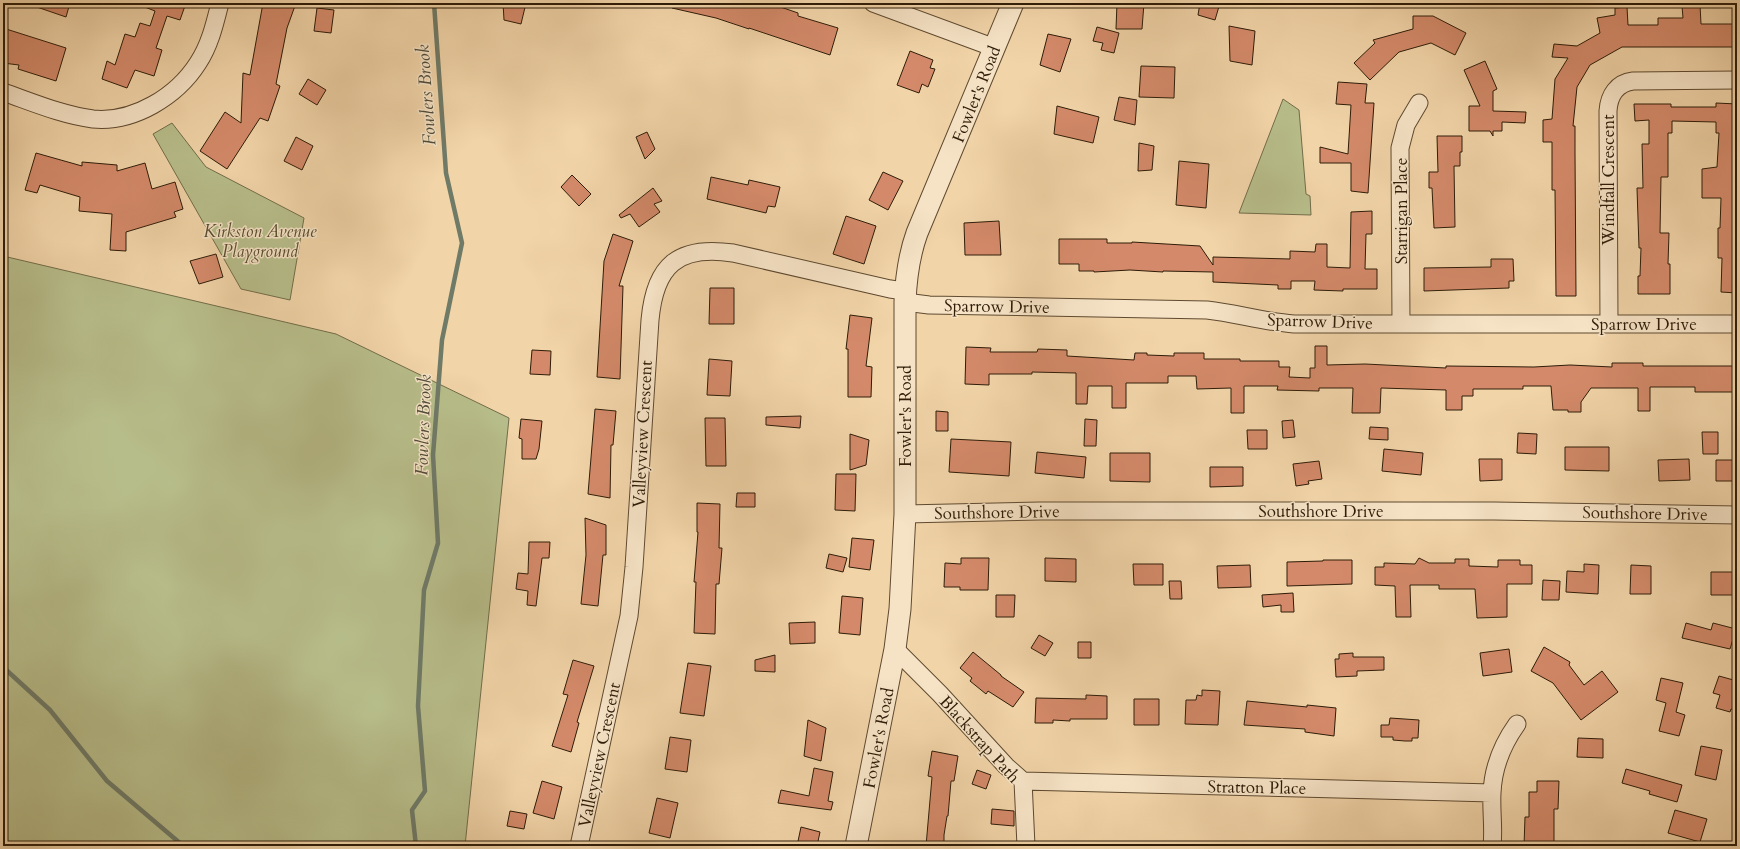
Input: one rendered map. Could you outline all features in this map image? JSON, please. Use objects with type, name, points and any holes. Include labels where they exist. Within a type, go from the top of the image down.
[{"type":"street","points":[[3,92],[68,114],[95,119],[119,117],[143,110],[164,99],[184,82],[199,62],[210,38],[220,3]]},
{"type":"street","points":[[873,3],[995,48]]},
{"type":"street","name":"Fowler's Road","points":[[856,846],[895,650],[900,609],[904,514],[905,296],[907,268],[915,239],[1013,3]]},
{"type":"street","name":"Windfall Crescent","points":[[1610,324],[1608,111],[1610,97],[1620,85],[1633,81],[1737,80]]},
{"type":"street","name":"Starrigan Place","points":[[1401,324],[1400,148],[1406,124],[1419,103]]},
{"type":"street","name":"Valleyview Crescent","points":[[579,846],[629,616],[634,567],[651,303],[659,281],[670,266],[679,259],[688,254],[710,251],[733,253],[890,289],[905,296]]},
{"type":"street","name":"Sparrow Drive","points":[[905,296],[929,305],[1207,310],[1280,323],[1294,324],[1737,324]]},
{"type":"street","name":"Southshore Drive","points":[[904,514],[1040,511],[1494,511],[1737,515]]},
{"type":"street","name":"Blackstrap Path","points":[[895,650],[940,694],[1006,766],[1023,781],[1026,846]]},
{"type":"street","points":[[1492,846],[1492,793],[1499,757],[1504,745],[1517,724]]},
{"type":"street","name":"Stratton Place","points":[[1023,781],[1492,793]]},
{"type":"green space","points":[[1283,99],[1299,110],[1306,194],[1310,196],[1311,215],[1239,213]]},
{"type":"green space","name":"Kirkston Avenue Playground","points":[[172,123],[206,167],[304,218],[290,300],[241,289],[153,134]]},
{"type":"green space","points":[[3,256],[336,334],[509,418],[465,846],[3,846]]},
{"type":"building","points":[[31,3],[70,3],[66,17],[31,5]]},
{"type":"building","points":[[137,3],[186,3],[180,20],[167,16],[156,48],[162,50],[154,76],[135,70],[127,88],[102,79],[107,61],[115,65],[125,34],[135,37],[140,23],[150,26],[155,11]]},
{"type":"building","points":[[263,3],[296,3],[287,28],[276,84],[280,86],[268,121],[260,118],[227,169],[200,151],[225,112],[241,123],[243,73],[250,75]]},
{"type":"building","points":[[503,3],[526,3],[521,24],[504,20]]},
{"type":"building","points":[[673,3],[769,3],[798,13],[798,16],[838,28],[830,55],[716,18],[672,8]]},
{"type":"building","points":[[1117,3],[1144,3],[1142,29],[1116,29]]},
{"type":"building","points":[[1200,3],[1220,3],[1215,20],[1198,15]]},
{"type":"building","points":[[1700,5],[1701,24],[1737,24],[1737,47],[1622,47],[1590,65],[1577,87],[1573,126],[1575,126],[1576,296],[1556,296],[1555,190],[1552,190],[1552,142],[1543,142],[1543,120],[1552,119],[1555,79],[1568,58],[1552,57],[1554,44],[1577,46],[1600,33],[1597,18],[1615,15],[1615,8],[1627,7],[1628,25],[1658,25],[1658,18],[1683,18],[1682,6]]},
{"type":"building","points":[[317,8],[334,10],[331,33],[314,31]]},
{"type":"building","points":[[1413,16],[1433,16],[1466,33],[1455,55],[1431,43],[1399,52],[1370,80],[1354,63],[1375,43],[1373,40],[1413,29]]},
{"type":"building","points":[[1229,26],[1255,31],[1252,65],[1230,61]]},
{"type":"building","points":[[1097,27],[1119,33],[1114,53],[1101,50],[1103,43],[1093,41]]},
{"type":"building","points":[[3,28],[66,48],[56,81],[18,69],[19,65],[3,63]]},
{"type":"building","points":[[1048,34],[1071,39],[1060,72],[1040,65]]},
{"type":"building","points":[[910,51],[933,60],[930,68],[935,69],[928,87],[922,84],[919,93],[897,85]]},
{"type":"building","points":[[1485,61],[1497,89],[1493,91],[1493,111],[1526,112],[1525,123],[1502,122],[1502,131],[1493,131],[1493,136],[1490,131],[1469,131],[1469,106],[1480,106],[1464,70]]},
{"type":"building","points":[[1141,66],[1175,67],[1174,98],[1139,97]]},
{"type":"building","points":[[308,79],[326,90],[317,105],[299,94]]},
{"type":"building","points":[[1338,82],[1367,84],[1365,103],[1374,103],[1368,193],[1351,191],[1351,163],[1320,163],[1320,147],[1348,154],[1351,105],[1336,104]]},
{"type":"building","points":[[1119,97],[1137,100],[1135,125],[1114,120]]},
{"type":"building","points":[[1716,103],[1737,104],[1737,293],[1721,292],[1722,258],[1718,258],[1718,228],[1720,228],[1721,198],[1702,198],[1702,169],[1717,167],[1719,133],[1716,133],[1716,122],[1672,121],[1672,133],[1668,133],[1668,177],[1661,177],[1660,233],[1669,233],[1668,264],[1670,264],[1670,294],[1638,294],[1641,248],[1639,248],[1637,188],[1643,188],[1642,144],[1649,144],[1649,120],[1635,121],[1634,104],[1671,104],[1671,107],[1716,107]]},
{"type":"building","points":[[1057,106],[1099,117],[1093,143],[1054,134]]},
{"type":"building","points":[[647,132],[655,149],[645,159],[636,137]]},
{"type":"building","points":[[1437,136],[1462,136],[1460,166],[1454,166],[1455,227],[1434,228],[1432,188],[1429,188],[1429,172],[1438,172]]},
{"type":"building","points":[[296,137],[313,146],[302,170],[284,161]]},
{"type":"building","points":[[1139,143],[1154,146],[1152,170],[1138,171]]},
{"type":"building","points":[[36,153],[82,166],[82,162],[117,165],[117,171],[145,163],[152,189],[175,182],[183,209],[174,212],[176,217],[126,232],[126,251],[110,250],[112,214],[79,211],[80,197],[40,185],[37,193],[25,190]]},
{"type":"building","points":[[1179,161],[1209,164],[1206,208],[1176,205]]},
{"type":"building","points":[[883,172],[903,181],[888,210],[869,200]]},
{"type":"building","points":[[572,175],[591,194],[579,206],[561,187]]},
{"type":"building","points":[[711,177],[748,185],[749,180],[780,187],[775,207],[768,206],[766,213],[707,199]]},
{"type":"building","points":[[653,188],[662,201],[654,204],[660,212],[639,227],[630,214],[621,218],[619,215]]},
{"type":"building","points":[[1372,211],[1372,234],[1366,234],[1365,269],[1377,269],[1377,289],[1343,289],[1343,291],[1314,290],[1315,281],[1291,281],[1291,289],[1278,289],[1278,285],[1213,282],[1213,272],[1163,272],[1130,270],[1094,272],[1079,271],[1079,264],[1059,264],[1059,239],[1107,239],[1107,243],[1132,242],[1200,246],[1213,265],[1213,257],[1290,259],[1290,251],[1315,252],[1316,244],[1327,244],[1327,267],[1350,268],[1351,212]]},
{"type":"building","points":[[846,216],[876,226],[864,264],[833,254]]},
{"type":"building","points":[[999,221],[1001,255],[965,255],[964,223]]},
{"type":"building","points":[[613,234],[633,241],[619,286],[623,286],[620,379],[597,377],[604,261]]},
{"type":"building","points":[[216,254],[223,277],[199,284],[190,261]]},
{"type":"building","points":[[1491,259],[1513,259],[1514,281],[1509,281],[1509,288],[1424,291],[1424,268],[1491,267]]},
{"type":"building","points":[[710,288],[734,288],[734,324],[709,324]]},
{"type":"building","points":[[850,315],[872,318],[866,366],[872,367],[871,397],[848,397],[848,349],[846,349]]},
{"type":"building","points":[[1315,346],[1327,346],[1327,365],[1365,364],[1446,368],[1446,366],[1534,367],[1570,365],[1612,367],[1612,363],[1643,363],[1643,366],[1737,366],[1737,392],[1695,392],[1695,387],[1650,387],[1650,411],[1638,411],[1638,388],[1591,388],[1581,402],[1581,412],[1568,412],[1568,410],[1553,410],[1551,386],[1523,386],[1523,389],[1473,389],[1473,396],[1462,396],[1462,410],[1446,410],[1446,390],[1381,388],[1380,413],[1352,413],[1353,388],[1319,388],[1319,391],[1277,390],[1278,386],[1244,386],[1244,413],[1231,413],[1231,388],[1197,389],[1196,376],[1168,376],[1168,383],[1126,383],[1126,408],[1112,408],[1112,386],[1088,386],[1087,404],[1076,404],[1076,373],[1032,372],[1032,374],[989,374],[989,385],[965,384],[966,347],[991,348],[990,352],[1037,352],[1038,349],[1067,350],[1067,356],[1134,360],[1135,353],[1174,356],[1174,353],[1204,353],[1204,359],[1279,361],[1279,367],[1290,367],[1289,377],[1310,378],[1310,368],[1315,368]]},
{"type":"building","points":[[532,350],[551,351],[550,375],[530,374]]},
{"type":"building","points":[[709,359],[732,361],[730,396],[707,395]]},
{"type":"building","points":[[595,409],[616,411],[613,445],[611,445],[610,498],[588,494]]},
{"type":"building","points":[[936,411],[948,412],[948,431],[936,431]]},
{"type":"building","points":[[801,416],[800,428],[766,425],[766,417]]},
{"type":"building","points":[[705,418],[725,418],[726,466],[706,466]]},
{"type":"building","points":[[521,419],[542,421],[539,449],[536,459],[522,459],[522,439],[519,438]]},
{"type":"building","points":[[1085,419],[1097,420],[1096,446],[1084,446]]},
{"type":"building","points":[[1293,420],[1295,437],[1283,438],[1282,421]]},
{"type":"building","points":[[1370,427],[1388,428],[1388,440],[1369,439]]},
{"type":"building","points":[[1247,430],[1267,430],[1267,449],[1248,449]]},
{"type":"building","points":[[1702,432],[1718,432],[1718,454],[1703,454]]},
{"type":"building","points":[[1518,433],[1537,434],[1536,454],[1517,453]]},
{"type":"building","points":[[850,434],[869,440],[866,465],[850,470]]},
{"type":"building","points":[[951,439],[1011,442],[1009,476],[949,472]]},
{"type":"building","points":[[1565,447],[1609,447],[1609,471],[1565,470]]},
{"type":"building","points":[[1384,449],[1423,453],[1421,475],[1382,471]]},
{"type":"building","points":[[1037,452],[1086,457],[1084,478],[1035,473]]},
{"type":"building","points":[[1110,453],[1150,453],[1150,482],[1110,481]]},
{"type":"building","points":[[1479,459],[1502,459],[1502,480],[1480,481]]},
{"type":"building","points":[[1689,459],[1690,480],[1659,481],[1658,460]]},
{"type":"building","points":[[1716,460],[1737,460],[1737,481],[1716,481]]},
{"type":"building","points":[[1319,461],[1322,479],[1308,481],[1309,484],[1296,486],[1293,464]]},
{"type":"building","points":[[1210,467],[1243,467],[1243,486],[1210,487]]},
{"type":"building","points":[[836,474],[856,474],[855,511],[835,510]]},
{"type":"building","points":[[737,493],[755,493],[755,507],[736,507]]},
{"type":"building","points":[[697,503],[720,504],[719,548],[722,548],[719,584],[716,584],[715,634],[694,633],[696,582],[694,582],[698,532]]},
{"type":"building","points":[[585,518],[606,525],[606,555],[603,555],[598,606],[581,604],[586,555]]},
{"type":"building","points":[[852,538],[874,540],[870,570],[849,567]]},
{"type":"building","points":[[529,542],[550,542],[549,558],[542,558],[536,606],[527,605],[528,591],[516,589],[518,573],[528,574]]},
{"type":"building","points":[[829,554],[847,558],[843,572],[826,568]]},
{"type":"building","points":[[961,558],[989,558],[988,590],[960,590],[960,587],[944,587],[945,563],[961,564]]},
{"type":"building","points":[[1045,558],[1076,559],[1076,582],[1045,581]]},
{"type":"building","points":[[1419,558],[1429,563],[1455,563],[1455,559],[1469,559],[1469,566],[1498,567],[1498,560],[1520,560],[1520,565],[1532,565],[1532,584],[1507,584],[1507,617],[1477,618],[1475,589],[1439,589],[1439,585],[1410,585],[1411,617],[1396,617],[1395,586],[1375,585],[1375,567],[1384,567],[1384,563],[1415,564]]},
{"type":"building","points":[[1352,560],[1352,584],[1287,586],[1287,562]]},
{"type":"building","points":[[1133,564],[1163,564],[1163,585],[1134,585]]},
{"type":"building","points":[[1584,564],[1599,565],[1598,594],[1566,592],[1567,571],[1584,572]]},
{"type":"building","points":[[1250,565],[1251,587],[1218,588],[1217,566]]},
{"type":"building","points":[[1631,565],[1651,566],[1651,594],[1630,594]]},
{"type":"building","points":[[1711,572],[1737,572],[1737,595],[1711,595]]},
{"type":"building","points":[[1543,580],[1560,581],[1559,600],[1542,600]]},
{"type":"building","points":[[1169,581],[1181,581],[1182,599],[1170,599]]},
{"type":"building","points":[[1293,593],[1294,612],[1281,612],[1281,605],[1263,607],[1262,595]]},
{"type":"building","points":[[996,595],[1015,595],[1014,617],[996,617]]},
{"type":"building","points":[[842,596],[863,598],[860,635],[839,633]]},
{"type":"building","points":[[815,622],[815,643],[790,644],[789,623]]},
{"type":"building","points":[[1686,623],[1711,630],[1713,623],[1736,629],[1730,649],[1682,638]]},
{"type":"building","points":[[1039,635],[1053,643],[1045,656],[1031,648]]},
{"type":"building","points":[[1078,642],[1091,642],[1091,658],[1078,658]]},
{"type":"building","points":[[1544,647],[1570,662],[1569,665],[1584,685],[1602,671],[1618,692],[1581,720],[1553,683],[1531,671]]},
{"type":"building","points":[[1509,649],[1512,672],[1483,676],[1480,653]]},
{"type":"building","points":[[973,652],[1001,676],[1024,692],[1013,707],[988,691],[986,694],[970,681],[972,678],[960,668]]},
{"type":"building","points":[[1353,653],[1353,657],[1384,657],[1384,670],[1357,671],[1357,676],[1336,677],[1335,659],[1339,659],[1339,654]]},
{"type":"building","points":[[775,655],[775,672],[755,671],[755,660]]},
{"type":"building","points":[[573,660],[594,666],[577,722],[579,723],[571,752],[552,746],[568,695],[563,694]]},
{"type":"building","points":[[688,663],[711,666],[704,716],[680,713]]},
{"type":"building","points":[[1719,676],[1737,681],[1737,711],[1731,709],[1730,712],[1716,708],[1720,695],[1713,693]]},
{"type":"building","points":[[1661,678],[1683,683],[1676,712],[1685,715],[1679,736],[1659,731],[1666,703],[1656,700]]},
{"type":"building","points":[[1202,690],[1220,691],[1218,725],[1185,724],[1186,700],[1196,700],[1197,695],[1202,696]]},
{"type":"building","points":[[1086,695],[1107,696],[1107,719],[1070,719],[1070,721],[1053,720],[1053,723],[1035,723],[1036,698],[1086,699]]},
{"type":"building","points":[[1134,699],[1159,699],[1159,725],[1134,725]]},
{"type":"building","points":[[1247,701],[1307,707],[1307,705],[1336,708],[1334,736],[1305,732],[1305,729],[1244,725]]},
{"type":"building","points":[[1390,718],[1419,720],[1418,738],[1412,738],[1412,741],[1405,741],[1393,740],[1393,737],[1381,737],[1381,725],[1389,725]]},
{"type":"building","points":[[808,720],[826,728],[821,761],[804,756]]},
{"type":"building","points":[[670,737],[691,740],[687,772],[665,769]]},
{"type":"building","points":[[1578,738],[1603,739],[1603,758],[1577,757]]},
{"type":"building","points":[[1701,746],[1722,750],[1716,780],[1695,775]]},
{"type":"building","points":[[932,751],[958,756],[954,781],[951,781],[944,846],[926,846],[932,777],[928,776]]},
{"type":"building","points":[[814,768],[833,772],[828,801],[833,802],[831,810],[778,803],[781,790],[809,796]]},
{"type":"building","points":[[1626,769],[1682,785],[1677,802],[1649,794],[1650,791],[1622,783]]},
{"type":"building","points":[[977,770],[991,775],[986,789],[972,784]]},
{"type":"building","points":[[542,781],[562,787],[554,819],[533,813]]},
{"type":"building","points":[[1537,781],[1559,781],[1558,809],[1554,809],[1554,846],[1524,846],[1525,817],[1529,817],[1529,792],[1537,792]]},
{"type":"building","points":[[657,798],[678,803],[670,838],[649,833]]},
{"type":"building","points":[[992,809],[1014,811],[1014,826],[991,824]]},
{"type":"building","points":[[1675,810],[1707,819],[1700,842],[1668,833]]},
{"type":"building","points":[[510,811],[527,814],[524,829],[507,826]]},
{"type":"building","points":[[801,827],[820,832],[817,846],[797,846]]},
{"type":"waterway","name":"Fowlers Brook","points":[[416,846],[412,810],[425,791],[418,706],[424,590],[438,543],[433,455],[442,340],[462,243],[446,173],[434,3]]},
{"type":"waterway","points":[[3,667],[50,710],[107,781],[181,844],[187,846]]}]
